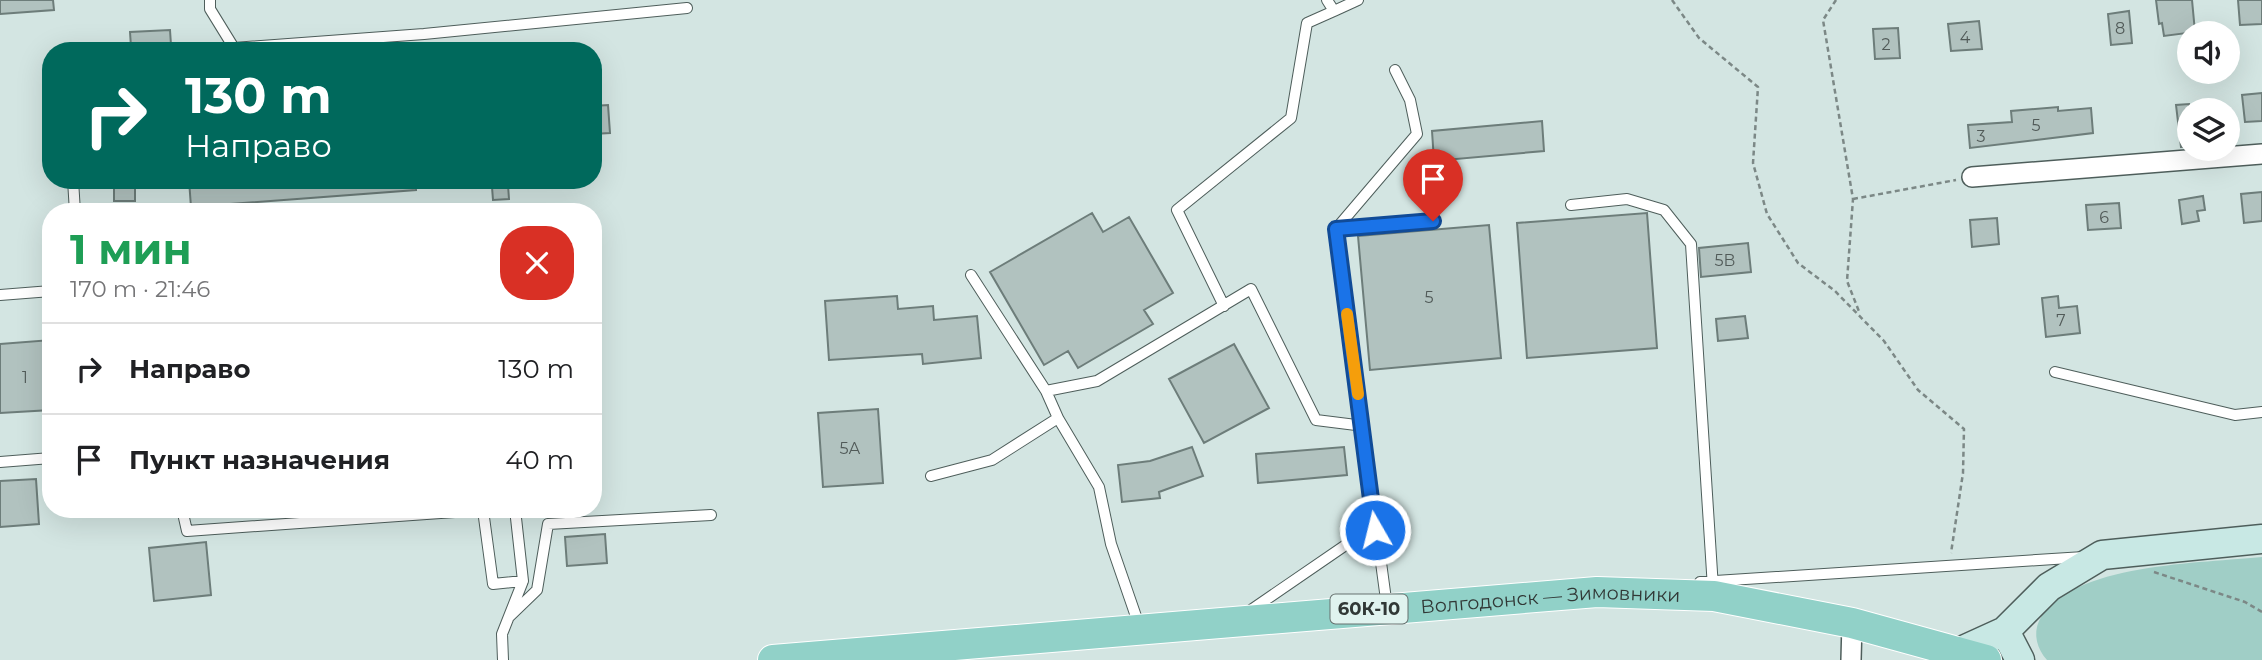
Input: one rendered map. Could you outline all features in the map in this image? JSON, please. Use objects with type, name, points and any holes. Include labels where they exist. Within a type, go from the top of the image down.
[{"type":"main road","name":"Волгодонск — Зимовники","points":[[773,660],[1387,607],[1597,592],[1713,589],[1973,655]]},
{"type":"street","points":[[1972,177],[2262,154]]},
{"type":"street","points":[[1973,655],[2005,631],[2049,587],[2102,555],[2262,539]]},
{"type":"street","points":[[1851,660],[1852,623]]},
{"type":"street","points":[[2005,631],[2020,660]]},
{"type":"lane","points":[[210,0],[210,9],[230,42]]},
{"type":"lane","points":[[1327,0],[1334,11]]},
{"type":"lane","points":[[1224,306],[1177,210],[1291,118],[1307,23],[1359,0]]},
{"type":"lane","points":[[315,42],[687,8]]},
{"type":"lane","points":[[1387,607],[1371,505],[1364,426],[1354,377],[1336,229],[1417,134],[1410,100],[1395,70]]},
{"type":"lane","points":[[1571,205],[1627,199],[1664,210],[1690,244],[1713,589],[1950,566],[2102,555]]},
{"type":"lane","points":[[1336,229],[1433,221]]},
{"type":"lane","points":[[971,275],[1046,391],[1058,418],[1099,487],[1111,544],[1140,628]]},
{"type":"lane","points":[[1046,391],[1097,381],[1251,289],[1316,420],[1364,426]]},
{"type":"lane","points":[[0,295],[42,292]]},
{"type":"lane","points":[[2055,372],[2235,415],[2262,412]]},
{"type":"lane","points":[[931,475],[992,460],[1058,418]]},
{"type":"lane","points":[[0,462],[42,459]]},
{"type":"lane","points":[[1234,621],[1353,540],[1371,505]]},
{"type":"lane","points":[[509,617],[537,590],[548,524],[711,515]]},
{"type":"lane","points":[[184,518],[187,531],[370,518]]},
{"type":"lane","points":[[484,518],[493,584],[523,581]]},
{"type":"lane","points":[[503,660],[502,634],[523,581],[516,518]]},
{"type":"path","points":[[1672,0],[1699,38],[1758,87],[1752,163],[1767,214],[1798,263],[1835,291],[1884,341],[1918,390],[1964,429],[1963,473],[1953,526],[1950,566]]},
{"type":"path","points":[[1834,0],[1823,20],[1853,199],[1847,281],[1861,317]]},
{"type":"path","points":[[1853,199],[1972,177]]},
{"type":"path","points":[[2154,572],[2245,602],[2262,612]]},
{"type":"green space","points":[[2262,557],[2262,660],[2047,660],[2038,646],[2036,631],[2039,621],[2054,602],[2078,587],[2140,569]]},
{"type":"building","points":[[0,0],[53,0],[54,10],[0,14]]},
{"type":"building","points":[[2156,0],[2192,0],[2194,21],[2177,21],[2177,34],[2164,36],[2162,23],[2159,24]]},
{"type":"building","points":[[2238,0],[2262,0],[2262,24],[2240,25]]},
{"type":"building","points":[[2129,11],[2132,43],[2111,45],[2108,14]]},
{"type":"building","points":[[1979,21],[1982,49],[1951,51],[1948,24]]},
{"type":"building","points":[[1898,28],[1900,58],[1875,59],[1873,29]]},
{"type":"building","points":[[170,30],[171,42],[131,42],[130,32]]},
{"type":"building","points":[[2262,93],[2262,121],[2245,122],[2242,95]]},
{"type":"building","points":[[602,105],[608,105],[610,133],[602,133]]},
{"type":"building","points":[[2058,107],[2058,111],[2091,108],[2093,133],[1970,148],[1968,125],[2012,122],[2011,111]]},
{"type":"building","points":[[1542,121],[1544,151],[1434,161],[1432,131]]},
{"type":"building","points":[[114,189],[135,189],[135,201],[114,201]]},
{"type":"building","points":[[190,189],[416,189],[244,203],[191,203]]},
{"type":"building","points":[[492,189],[508,189],[509,199],[493,200]]},
{"type":"building","points":[[2262,192],[2262,221],[2244,223],[2241,194]]},
{"type":"building","points":[[2203,196],[2205,210],[2197,211],[2199,221],[2182,224],[2179,200]]},
{"type":"building","points":[[2119,203],[2121,228],[2088,230],[2086,205]]},
{"type":"building","points":[[1092,213],[1103,232],[1129,217],[1173,293],[1144,310],[1153,324],[1078,368],[1068,351],[1044,365],[990,272]]},
{"type":"building","points":[[1647,213],[1657,348],[1527,358],[1517,223]]},
{"type":"building","points":[[1997,218],[1999,244],[1972,247],[1970,220]]},
{"type":"building","points":[[1489,225],[1501,358],[1370,370],[1358,236]]},
{"type":"building","points":[[1748,243],[1751,272],[1701,277],[1699,248]]},
{"type":"building","points":[[897,296],[898,309],[933,306],[934,320],[977,316],[981,358],[923,364],[922,354],[829,360],[825,301]]},
{"type":"building","points":[[2058,296],[2059,308],[2077,306],[2080,333],[2046,337],[2042,298]]},
{"type":"building","points":[[1745,316],[1748,338],[1718,341],[1716,319]]},
{"type":"building","points":[[42,341],[42,411],[0,413],[0,344]]},
{"type":"building","points":[[1234,344],[1269,408],[1204,443],[1169,379]]},
{"type":"building","points":[[878,409],[883,483],[823,487],[818,413]]},
{"type":"building","points":[[1192,447],[1203,476],[1159,492],[1160,498],[1122,502],[1118,465],[1150,461]]},
{"type":"building","points":[[1344,447],[1347,475],[1258,483],[1256,454]]},
{"type":"building","points":[[36,479],[39,524],[0,527],[0,481]]},
{"type":"building","points":[[605,534],[607,563],[567,566],[565,537]]},
{"type":"building","points":[[206,542],[211,595],[154,601],[149,548]]},
{"type":"slow traffic","points":[[1347,314],[1358,394]]},
{"type":"route","points":[[1375,530],[1364,426],[1354,377],[1336,229],[1433,221]]}]
